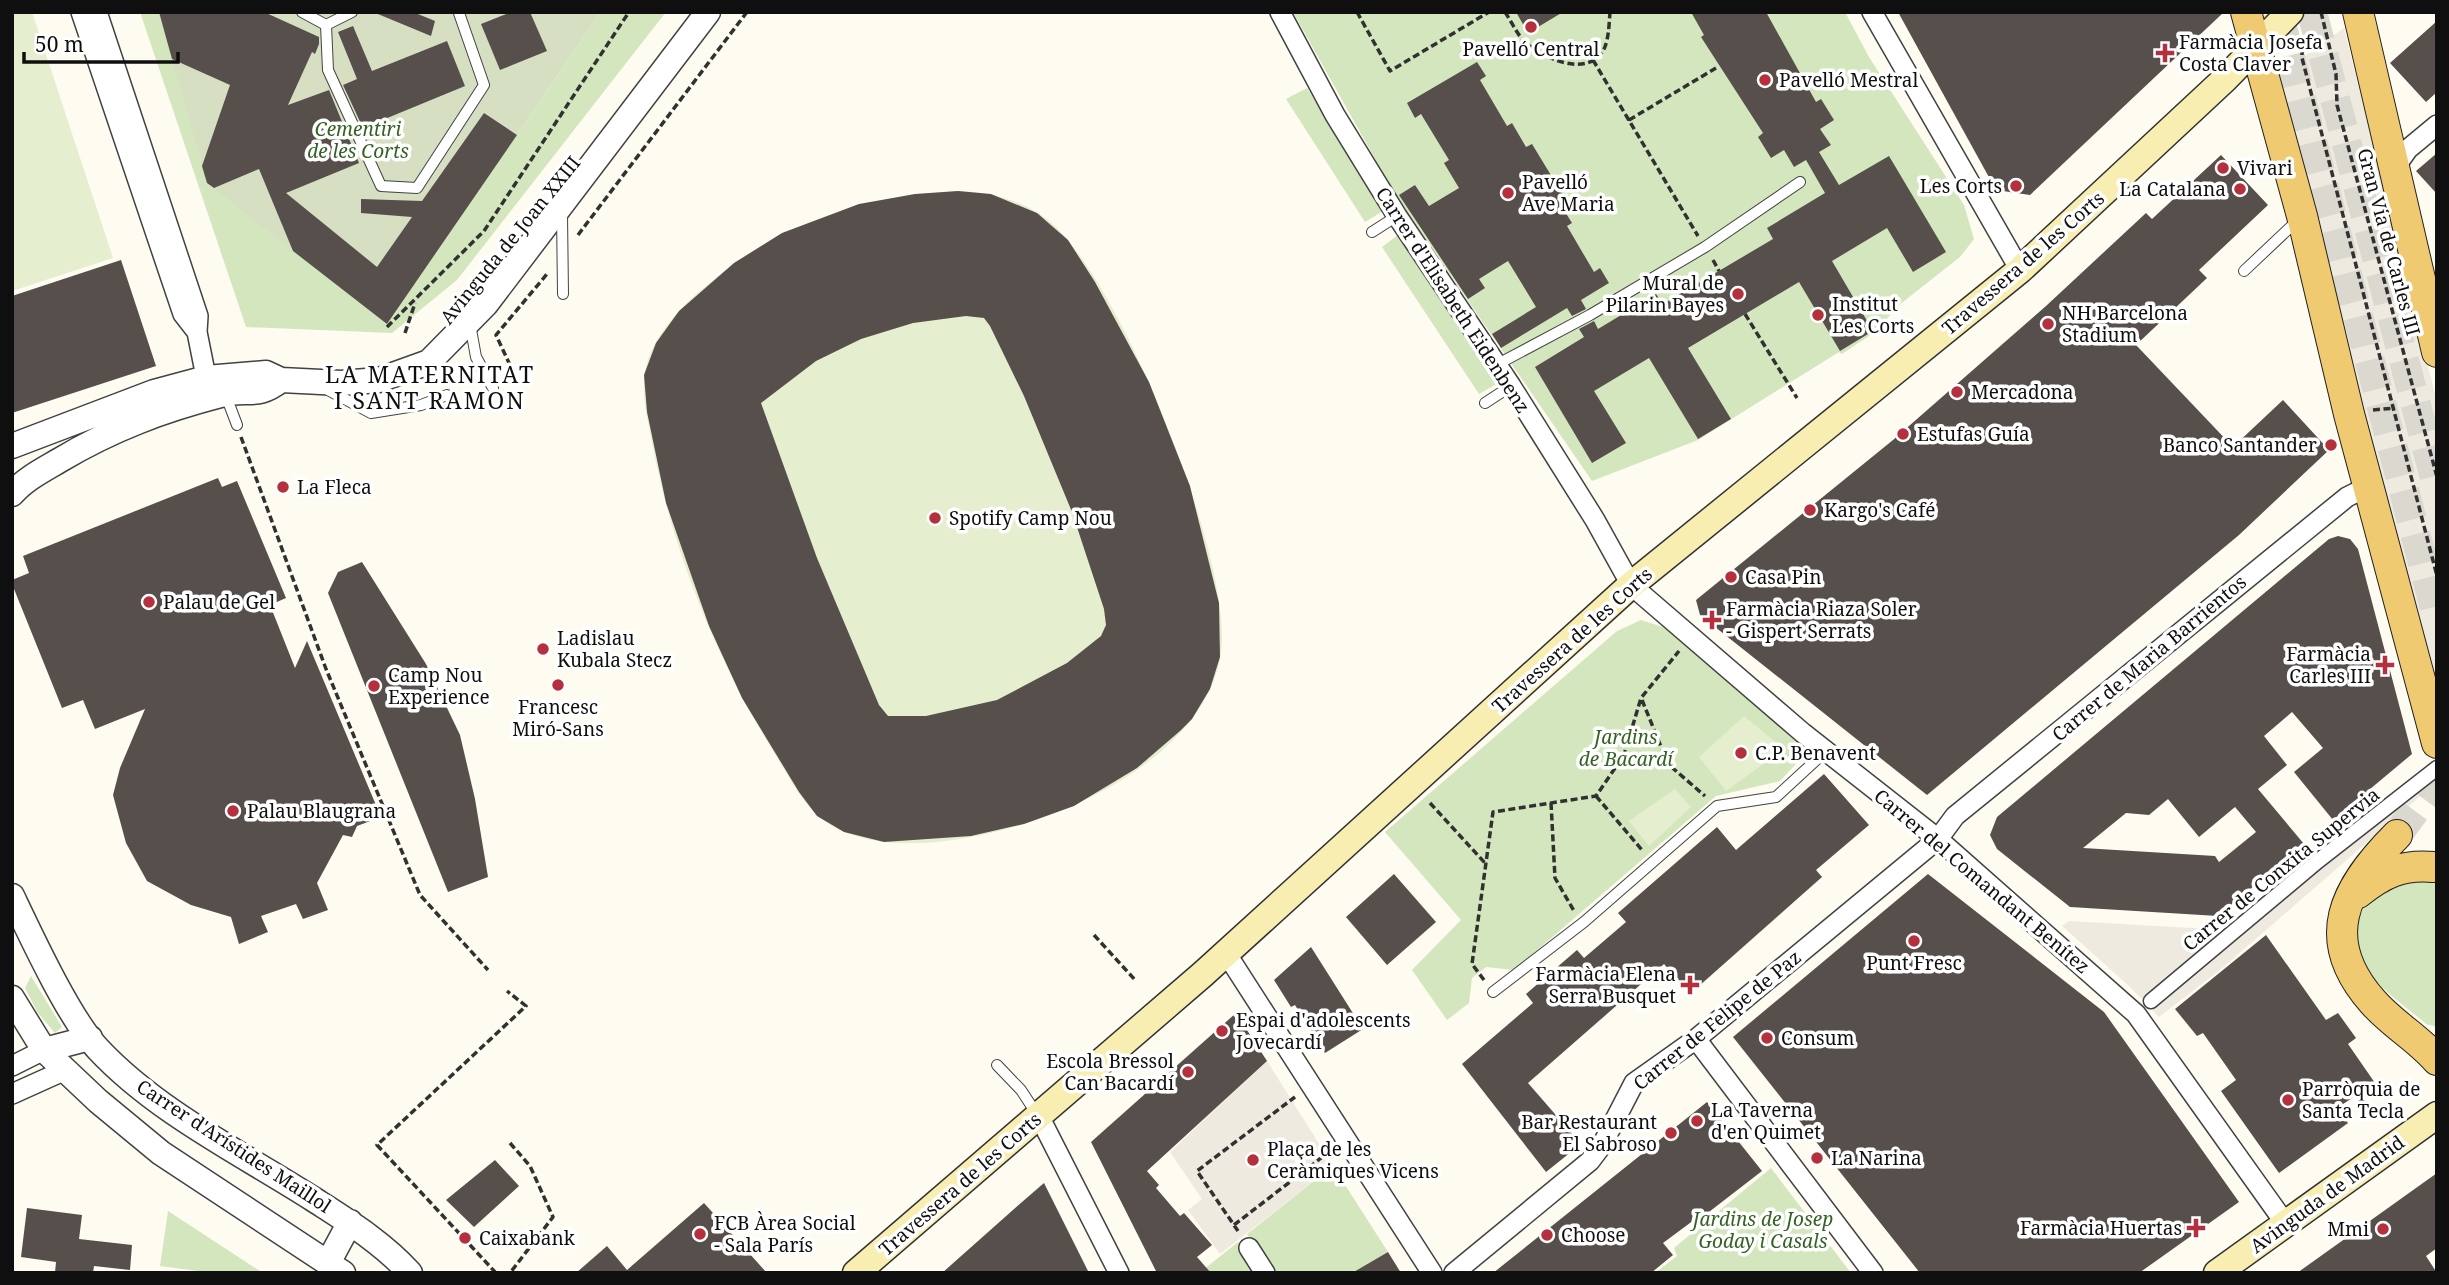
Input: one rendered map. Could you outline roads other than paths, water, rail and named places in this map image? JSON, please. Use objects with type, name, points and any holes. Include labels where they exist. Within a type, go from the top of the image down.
[{"type":"main road","points":[[2246,12],[2302,216],[2349,414],[2437,743]]},
{"type":"main road","name":"Travessera de les Corts","points":[[856,1273],[1226,953],[1631,585],[2020,270],[2255,49],[2290,12]]},
{"type":"main road","points":[[2358,12],[2393,170],[2431,311],[2437,352]]},
{"type":"main road","points":[[2397,835],[2378,853],[2350,899],[2342,920],[2340,940],[2344,960],[2372,1002],[2426,1038],[2437,1060]]},
{"type":"main road","points":[[2350,899],[2388,872],[2404,866],[2434,867]]},
{"type":"main road","name":"Avinguda de Madrid","points":[[2217,1273],[2437,1115]]},
{"type":"street","points":[[81,12],[183,314],[197,332]]},
{"type":"street","points":[[97,12],[198,316],[197,332],[214,390]]},
{"type":"street","name":"Avinguda de Joan XXIII","points":[[12,495],[27,480],[100,436],[214,390],[266,373],[282,380],[315,383],[379,380],[429,362],[486,304],[708,12]]},
{"type":"street","name":"Carrer d'Elisabeth Eidenbenz","points":[[1280,12],[1335,115],[1397,216],[1511,386],[1595,520],[1631,585]]},
{"type":"street","points":[[1872,12],[2020,270]]},
{"type":"street","points":[[2393,170],[2408,149],[2437,125]]},
{"type":"street","name":"Avinguda de Joan XXIII","points":[[12,446],[154,391],[214,390]]},
{"type":"street","name":"Carrer de Maria Barrientos","points":[[1938,839],[1955,816],[2196,617],[2347,497],[2370,486]]},
{"type":"street","name":"Carrer del Comandant Benítez","points":[[1631,585],[1689,638],[1938,839],[2136,1014],[2285,1223]]},
{"type":"street","name":"Carrer de Conxita Supervia","points":[[2151,1001],[2318,861],[2437,768]]},
{"type":"street","name":"Carrer de Felipe de Paz","points":[[1454,1273],[1590,1161],[1602,1145],[1634,1083],[1696,1040],[1938,839]]},
{"type":"street","name":"Carrer d'Arístides Maillol","points":[[12,896],[94,1044],[137,1084],[173,1111],[350,1223],[390,1252],[410,1273]]},
{"type":"street","points":[[1226,953],[1433,1273]]},
{"type":"street","name":"Carrer d'Arístides Maillol","points":[[12,998],[44,1050],[64,1071],[161,1153],[329,1269]]},
{"type":"street","points":[[1696,1040],[1873,1273]]},
{"type":"street","points":[[12,1066],[44,1050],[94,1044]]},
{"type":"street","points":[[12,1094],[64,1071],[94,1044]]},
{"type":"street","points":[[1039,1116],[1119,1273]]},
{"type":"street","points":[[329,1269],[350,1223]]},
{"type":"street","points":[[1245,1243],[1265,1273]]},
{"type":"lane","points":[[302,12],[326,24]]},
{"type":"lane","points":[[326,24],[352,12]]},
{"type":"lane","points":[[326,24],[328,70],[381,186],[417,188],[484,85],[459,12]]},
{"type":"lane","points":[[1496,365],[1590,315],[1705,247],[1800,182]]},
{"type":"lane","points":[[562,205],[563,293]]},
{"type":"lane","points":[[1372,232],[1397,216]]},
{"type":"lane","points":[[2244,271],[2302,216]]},
{"type":"lane","points":[[470,320],[476,357],[493,388]]},
{"type":"lane","points":[[315,383],[371,413],[421,405],[447,395]]},
{"type":"lane","points":[[1485,403],[1511,386]]},
{"type":"lane","points":[[214,390],[237,425]]},
{"type":"lane","points":[[1493,992],[1584,922],[1717,806],[1776,797],[1826,751]]},
{"type":"lane","points":[[997,1065],[1021,1090],[1039,1116]]},
{"type":"tunnel","points":[[2278,12],[2437,616]]},
{"type":"tunnel","points":[[2312,12],[2437,485]]},
{"type":"tunnel","points":[[2397,835],[2437,781]]},
{"type":"place","name":"Pavelló Central","points":[[1531,27]]},
{"type":"place","name":"Farmàcia Josefa Costa Claver","points":[[2165,53]]},
{"type":"place","name":"Pavelló Mestral","points":[[1765,80]]},
{"type":"place","name":"Vivari","points":[[2223,168]]},
{"type":"place","name":"Les Corts","points":[[2016,186]]},
{"type":"place","name":"La Catalana","points":[[2240,189]]},
{"type":"place","name":"Pavelló Ave Maria","points":[[1508,193]]},
{"type":"place","name":"Mural de Pilarin Bayes","points":[[1738,294]]},
{"type":"place","name":"Institut Les Corts","points":[[1818,315]]},
{"type":"place","name":"NH Barcelona Stadium","points":[[2048,324]]},
{"type":"place","name":"Mercadona","points":[[1957,392]]},
{"type":"place","name":"Estufas Guía","points":[[1903,434]]},
{"type":"place","name":"Banco Santander","points":[[2331,445]]},
{"type":"place","name":"La Fleca","points":[[283,487]]},
{"type":"place","name":"Kargo's Café","points":[[1810,510]]},
{"type":"place","name":"Spotify Camp Nou","points":[[935,518]]},
{"type":"place","name":"Casa Pin","points":[[1731,577]]},
{"type":"place","name":"Palau de Gel","points":[[149,602]]},
{"type":"place","name":"Farmàcia Riaza Soler - Gispert Serrats","points":[[1712,620]]},
{"type":"place","name":"Ladislau Kubala Stecz","points":[[543,649]]},
{"type":"place","name":"Farmàcia Carles III","points":[[2385,665]]},
{"type":"place","name":"Francesc Miró-Sans","points":[[558,685]]},
{"type":"place","name":"Camp Nou Experience","points":[[374,686]]},
{"type":"place","name":"C.P. Benavent","points":[[1741,753]]},
{"type":"place","name":"Palau Blaugrana","points":[[233,811]]},
{"type":"place","name":"Punt Fresc","points":[[1914,941]]},
{"type":"place","name":"Farmàcia Elena Serra Busquet","points":[[1690,985]]},
{"type":"place","name":"Espai d'adolescents Jovecardí","points":[[1222,1031]]},
{"type":"place","name":"Consum","points":[[1767,1038]]},
{"type":"place","name":"Escola Bressol Can Bacardí","points":[[1188,1072]]},
{"type":"place","name":"Parròquia de Santa Tecla","points":[[2288,1100]]},
{"type":"place","name":"La Taverna d'en Quimet","points":[[1697,1121]]},
{"type":"place","name":"Bar Restaurant El Sabroso","points":[[1671,1133]]},
{"type":"place","name":"La Narina","points":[[1817,1158]]},
{"type":"place","name":"Plaça de les Ceràmiques Vicens","points":[[1253,1160]]},
{"type":"place","name":"Farmàcia Huertas","points":[[2196,1228]]},
{"type":"place","name":"Mmi","points":[[2383,1229]]},
{"type":"place","name":"FCB Àrea Social - Sala París","points":[[700,1234]]},
{"type":"place","name":"Choose","points":[[1547,1235]]},
{"type":"place","name":"Caixabank","points":[[465,1238]]},
{"type":"district","name":"LA MATERNITAT I SANT RAMON","points":[[430,388]]},
{"type":"park label","name":"Cementiri de les Corts","points":[[358,140]]},
{"type":"park label","name":"Jardins de Bacardí","points":[[1626,748]]},
{"type":"park label","name":"Jardins de Josep Goday i Casals","points":[[1763,1230]]}]
